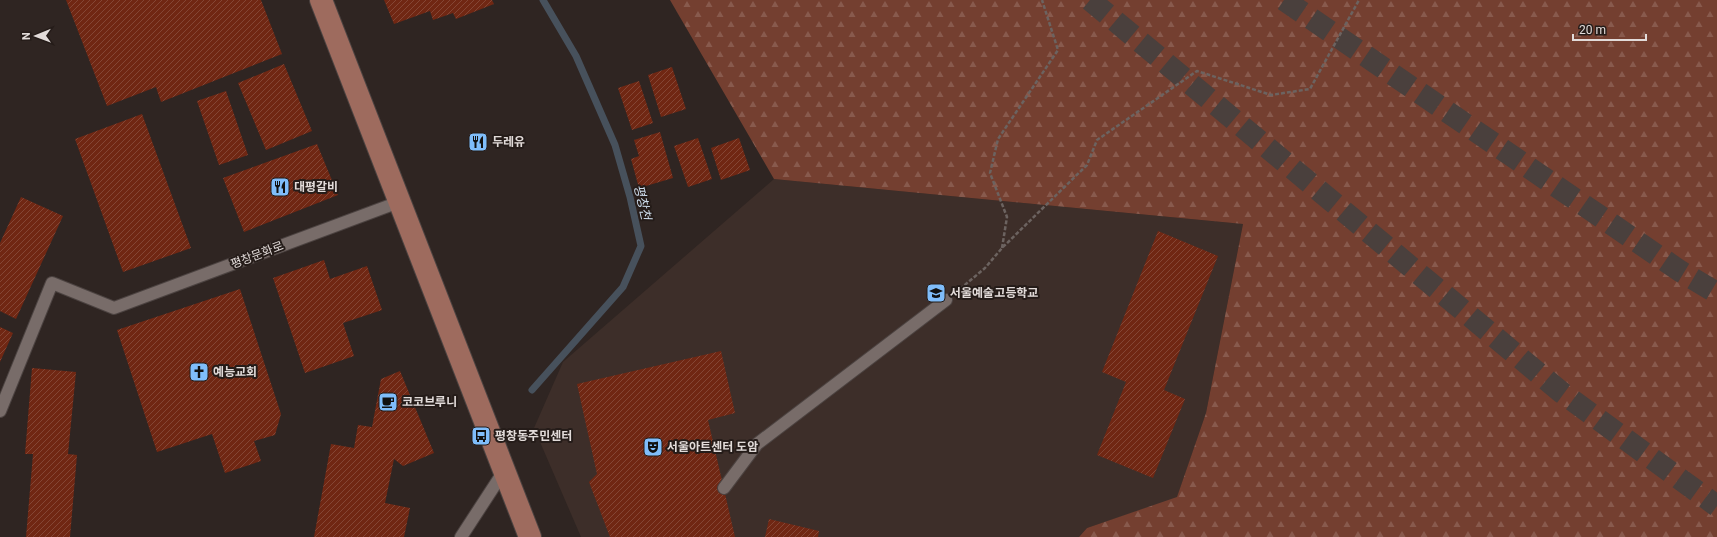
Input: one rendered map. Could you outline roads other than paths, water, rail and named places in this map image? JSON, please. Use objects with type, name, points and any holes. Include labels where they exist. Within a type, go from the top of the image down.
[{"type":"main road","points":[[321,0],[530,537]]},
{"type":"lane","name":"평창문화로","points":[[0,411],[52,283],[114,308],[400,202]]},
{"type":"lane","points":[[724,488],[758,444],[946,300]]},
{"type":"lane","points":[[462,537],[504,471]]},
{"type":"waterway","name":"평창천","points":[[532,390],[623,287],[641,246],[630,197],[615,145],[576,56],[543,0]]},
{"type":"tunnel","points":[[1090,0],[1561,392],[1717,506]]},
{"type":"tunnel","points":[[1284,0],[1680,271],[1717,293]]},
{"type":"place","name":"두레유","points":[[478,142]]},
{"type":"place","name":"대평갈비","points":[[280,187]]},
{"type":"place","name":"서울예술고등학교","points":[[936,293]]},
{"type":"place","name":"예능교회","points":[[199,372]]},
{"type":"place","name":"코코브루니","points":[[388,402]]},
{"type":"place","name":"평창동주민센터","points":[[481,436]]},
{"type":"place","name":"서울아트센터 도암","points":[[653,447]]}]
